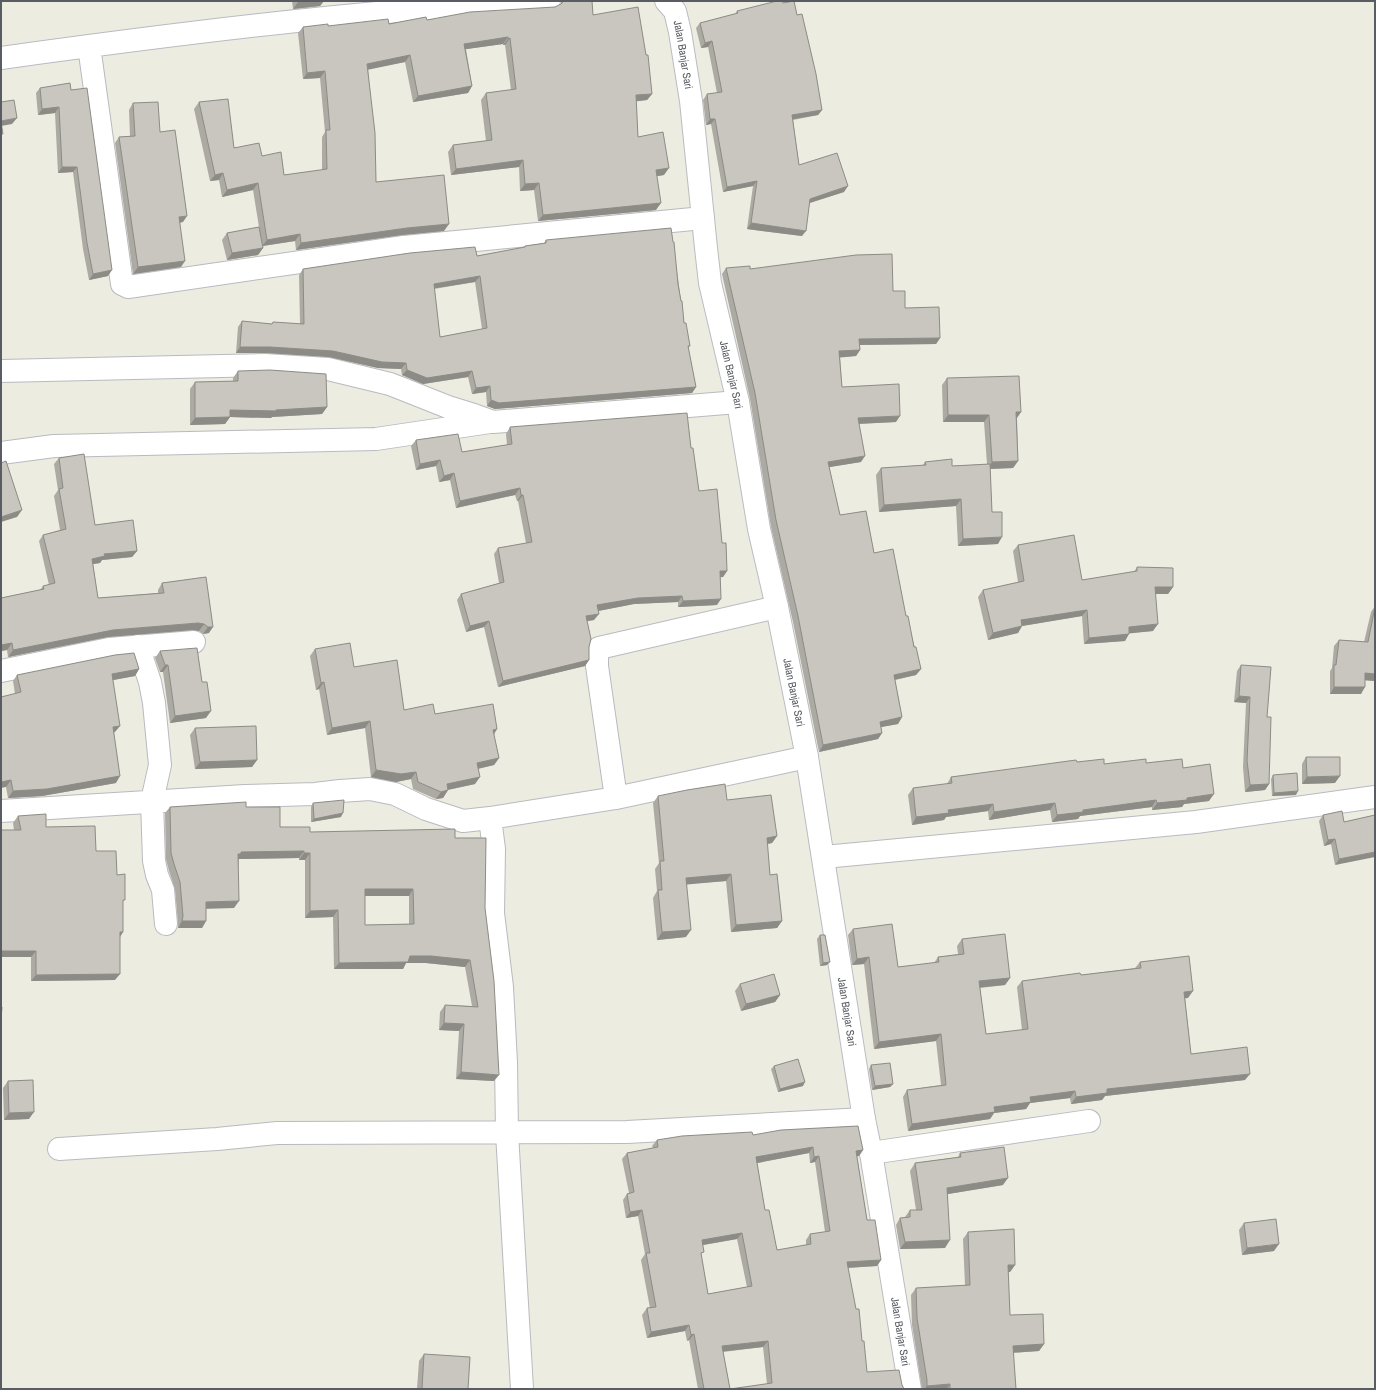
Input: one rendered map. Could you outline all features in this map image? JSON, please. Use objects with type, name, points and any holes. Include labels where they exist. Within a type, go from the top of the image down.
[{"type":"street","points":[[1,58],[326,18],[446,7],[548,1]]},
{"type":"street","name":"Jalan Banjar Sari","points":[[666,1],[675,11],[680,32],[691,101],[710,283],[738,402],[759,529],[777,607],[807,756],[824,856],[864,1119],[910,1389]]},
{"type":"street","points":[[89,46],[122,284],[124,286],[144,285],[404,247],[703,218]]},
{"type":"street","points":[[1,371],[265,365],[328,369],[390,384],[448,407],[493,422]]},
{"type":"street","points":[[1,453],[54,446],[376,439],[493,422],[738,402]]},
{"type":"street","points":[[616,798],[597,666],[597,654],[599,648],[777,607]]},
{"type":"street","points":[[1,671],[109,649],[194,642]]},
{"type":"street","points":[[138,646],[150,682],[155,710],[160,766],[152,801],[154,861],[157,875],[163,890],[166,924]]},
{"type":"street","points":[[1,811],[152,801],[315,794],[370,789],[396,794],[426,809],[463,821],[616,798],[807,756]]},
{"type":"street","points":[[824,856],[1196,822],[1375,797]]},
{"type":"street","points":[[490,818],[494,850],[494,913],[502,987],[506,1062],[507,1133],[522,1389]]},
{"type":"street","points":[[59,1149],[217,1139],[277,1133],[627,1132],[864,1119]]},
{"type":"street","points":[[871,1153],[1089,1121]]},
{"type":"building","points":[[564,1],[592,1],[593,15],[638,7],[646,55],[648,55],[652,94],[636,95],[638,137],[663,132],[669,168],[656,170],[661,203],[543,215],[539,183],[525,184],[523,160],[456,169],[453,145],[492,140],[486,93],[516,89],[510,38],[508,39],[508,37],[464,44],[472,86],[418,96],[410,55],[367,64],[375,133],[376,182],[444,175],[449,224],[407,228],[301,243],[300,234],[267,240],[258,183],[227,190],[223,173],[215,175],[199,102],[228,99],[234,148],[259,143],[262,156],[281,152],[284,175],[327,169],[326,130],[330,130],[325,71],[307,73],[303,27],[328,24],[328,26],[388,19],[389,24],[426,17],[427,20],[470,12],[555,7]]},
{"type":"building","points":[[782,1],[783,3],[794,1],[797,15],[802,14],[816,74],[822,110],[792,115],[799,165],[837,153],[848,186],[810,199],[806,231],[751,223],[757,181],[727,187],[715,119],[710,119],[707,94],[722,92],[712,41],[705,43],[700,23],[738,13],[737,11]]},
{"type":"building","points":[[70,83],[71,90],[87,88],[112,270],[93,274],[87,243],[77,167],[62,167],[59,107],[42,109],[40,88]]},
{"type":"building","points":[[14,100],[17,118],[1,121],[1,102]]},
{"type":"building","points":[[158,102],[160,132],[175,130],[187,216],[179,217],[185,261],[138,267],[119,137],[135,136],[133,103]]},
{"type":"building","points":[[1,122],[3,134],[1,134]]},
{"type":"building","points":[[259,227],[263,248],[232,253],[227,233]]},
{"type":"building","points":[[671,228],[684,323],[686,323],[690,346],[688,346],[696,387],[499,403],[491,400],[490,386],[476,388],[472,371],[427,378],[407,370],[406,363],[382,362],[333,351],[270,347],[240,347],[242,321],[272,324],[273,322],[304,324],[303,269],[410,253],[475,247],[477,256],[546,243],[546,240]],"holes":[[[480,276],[487,328],[440,337],[434,284]]]},
{"type":"building","points":[[892,254],[893,291],[905,291],[905,308],[939,307],[940,338],[859,339],[860,350],[839,351],[842,387],[899,384],[900,416],[858,418],[865,456],[828,462],[840,515],[866,511],[874,553],[893,549],[906,616],[908,616],[914,647],[916,647],[921,669],[894,675],[902,717],[880,722],[882,733],[823,745],[798,616],[776,520],[755,393],[726,268],[750,266],[750,269],[856,255]]},
{"type":"building","points":[[270,370],[326,374],[327,407],[276,411],[230,410],[230,417],[195,418],[195,382],[238,381],[238,371]]},
{"type":"building","points":[[1019,376],[1021,412],[1016,412],[1018,461],[992,462],[989,415],[948,415],[947,378]]},
{"type":"building","points":[[687,413],[691,448],[693,448],[699,491],[717,489],[722,543],[726,543],[727,571],[720,571],[721,599],[683,601],[682,596],[638,598],[597,605],[599,614],[586,616],[591,639],[589,647],[589,660],[503,681],[489,621],[470,626],[461,594],[504,582],[498,548],[532,542],[523,495],[521,495],[520,488],[460,501],[454,473],[444,476],[440,460],[420,464],[416,440],[458,434],[462,452],[512,444],[510,427]]},
{"type":"building","points":[[84,454],[95,525],[133,520],[137,551],[104,554],[105,556],[92,559],[98,598],[164,593],[162,583],[206,577],[213,627],[208,627],[204,624],[198,623],[113,630],[13,650],[12,643],[1,645],[1,598],[44,589],[43,586],[55,583],[43,535],[66,529],[59,489],[63,488],[59,458]]},
{"type":"building","points":[[952,459],[952,466],[990,464],[992,512],[1002,512],[1002,537],[963,539],[961,499],[884,505],[881,468],[926,465],[925,462]]},
{"type":"building","points":[[6,461],[22,510],[1,517],[1,463]]},
{"type":"building","points":[[1074,535],[1082,580],[1137,571],[1137,567],[1173,568],[1173,587],[1155,587],[1158,624],[1129,627],[1129,634],[1089,638],[1087,610],[1021,620],[1022,626],[993,633],[983,590],[1024,581],[1018,545]]},
{"type":"building","points":[[1375,607],[1375,674],[1365,673],[1365,687],[1334,687],[1334,665],[1336,665],[1339,640],[1368,642]]},
{"type":"building","points":[[350,643],[354,667],[397,660],[404,710],[433,704],[435,714],[493,704],[497,729],[493,730],[499,758],[477,763],[480,777],[447,784],[448,790],[441,792],[418,782],[416,772],[401,774],[376,770],[370,721],[332,728],[324,682],[321,683],[315,649]]},
{"type":"building","points":[[197,648],[202,682],[207,682],[211,711],[175,716],[168,665],[165,665],[160,651]]},
{"type":"building","points":[[134,653],[139,669],[112,674],[120,726],[113,727],[120,776],[47,789],[13,791],[11,780],[1,782],[1,697],[21,692],[17,675],[115,655]]},
{"type":"building","points":[[1241,665],[1271,667],[1267,717],[1271,717],[1269,784],[1250,785],[1247,761],[1250,697],[1239,696]]},
{"type":"building","points":[[256,726],[257,760],[200,762],[195,728]]},
{"type":"building","points":[[1306,757],[1340,757],[1340,776],[1307,777]]},
{"type":"building","points":[[1104,759],[1104,764],[1146,759],[1146,763],[1182,759],[1183,768],[1210,764],[1214,794],[1187,798],[1187,800],[1157,803],[1156,800],[1057,815],[1055,803],[994,812],[993,804],[948,810],[949,813],[916,817],[913,788],[952,783],[951,777],[1076,760],[1077,762]]},
{"type":"building","points":[[1297,773],[1298,791],[1274,793],[1273,775]]},
{"type":"building","points":[[725,784],[727,800],[771,795],[777,836],[767,838],[770,875],[777,874],[782,921],[736,925],[731,874],[686,878],[691,930],[662,932],[658,890],[662,890],[660,861],[664,861],[658,796]]},
{"type":"building","points":[[344,800],[343,813],[314,819],[313,803]]},
{"type":"building","points":[[246,802],[246,807],[280,807],[280,827],[310,827],[310,832],[455,829],[455,838],[486,838],[485,908],[494,981],[499,1075],[461,1072],[464,1024],[444,1023],[445,1005],[478,1007],[470,960],[431,956],[410,956],[408,962],[339,963],[338,910],[310,911],[310,853],[304,853],[304,851],[241,852],[241,854],[238,854],[239,901],[206,902],[206,921],[182,921],[183,916],[180,882],[171,853],[170,807]],"holes":[[[365,889],[413,889],[414,924],[365,925]]]},
{"type":"building","points":[[1342,811],[1344,822],[1375,815],[1375,852],[1339,859],[1335,839],[1328,840],[1323,815]]},
{"type":"building","points":[[46,814],[46,827],[95,826],[96,851],[116,851],[117,875],[125,874],[123,932],[120,932],[120,974],[36,975],[36,951],[1,951],[1,830],[21,830],[18,816]]},
{"type":"building","points":[[892,924],[898,967],[939,962],[938,957],[964,954],[962,939],[1005,934],[1010,978],[979,981],[986,1034],[1028,1029],[1022,981],[1080,973],[1081,975],[1141,968],[1140,962],[1189,956],[1193,991],[1184,992],[1191,1054],[1247,1047],[1250,1074],[1107,1089],[1107,1093],[1076,1097],[1075,1091],[1030,1097],[1031,1102],[994,1107],[995,1112],[912,1124],[907,1090],[946,1085],[941,1034],[879,1042],[869,957],[857,959],[853,929]]},
{"type":"building","points":[[820,935],[825,935],[830,962],[823,963]]},
{"type":"building","points":[[774,974],[780,995],[746,1004],[740,984]]},
{"type":"building","points":[[798,1059],[805,1082],[780,1089],[774,1066]]},
{"type":"building","points":[[890,1063],[893,1084],[875,1086],[871,1065]]},
{"type":"building","points":[[33,1080],[34,1112],[9,1113],[8,1081]]},
{"type":"building","points":[[858,1126],[863,1150],[856,1151],[867,1220],[875,1220],[881,1260],[847,1262],[856,1309],[859,1309],[867,1372],[899,1370],[904,1389],[730,1389],[704,1389],[694,1334],[691,1335],[689,1325],[651,1332],[647,1308],[656,1307],[646,1253],[650,1253],[642,1210],[630,1212],[627,1194],[634,1192],[627,1153],[658,1147],[657,1140],[682,1136],[752,1132],[753,1135],[781,1130]],"holes":[[[813,1147],[814,1157],[819,1156],[830,1231],[810,1234],[811,1244],[777,1250],[769,1210],[765,1210],[756,1157]],[[742,1233],[752,1286],[708,1294],[701,1253],[704,1252],[702,1240]],[[768,1341],[772,1383],[730,1389],[722,1346]]]},
{"type":"building","points":[[1004,1147],[1008,1178],[947,1188],[950,1240],[905,1242],[900,1218],[910,1217],[910,1210],[922,1210],[915,1163],[961,1157],[960,1153]]},
{"type":"building","points":[[1276,1219],[1279,1244],[1247,1248],[1244,1223]]},
{"type":"building","points":[[1014,1229],[1015,1265],[1008,1265],[1010,1315],[1043,1314],[1044,1344],[1013,1346],[1016,1389],[950,1389],[950,1384],[927,1386],[917,1318],[916,1288],[970,1285],[968,1232]]},
{"type":"building","points":[[424,1354],[470,1357],[468,1389],[422,1389]]}]
